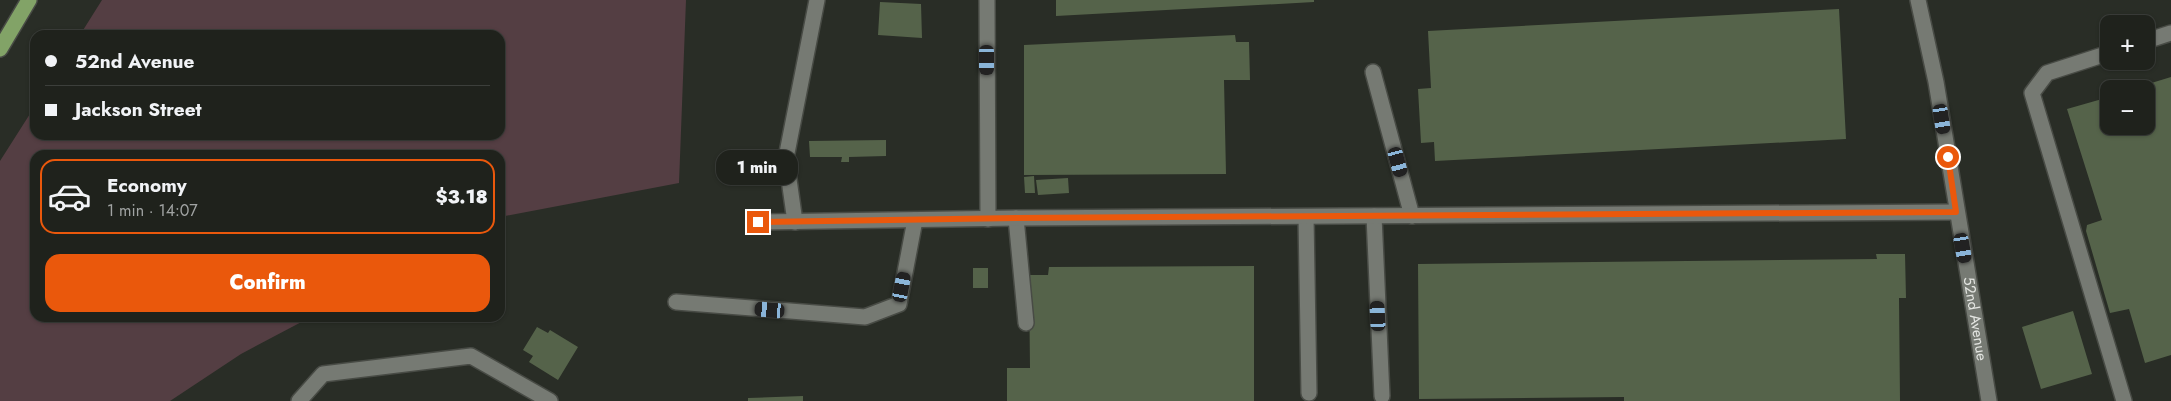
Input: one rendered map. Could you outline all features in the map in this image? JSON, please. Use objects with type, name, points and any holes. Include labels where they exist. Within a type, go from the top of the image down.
[{"type":"highway","points":[[0,49],[29,0]]},
{"type":"street","points":[[795,222],[786,158],[816,0]]},
{"type":"street","points":[[987,0],[988,219]]},
{"type":"street","name":"52nd Avenue","points":[[1918,0],[1936,82],[1956,212],[1989,401]]},
{"type":"street","points":[[2155,38],[2171,33]]},
{"type":"street","points":[[2100,56],[2046,73],[2032,93],[2124,401]]},
{"type":"street","points":[[1374,72],[1412,216]]},
{"type":"street","points":[[758,222],[1016,218],[1956,212]]},
{"type":"street","points":[[1374,216],[1382,396]]},
{"type":"street","points":[[1306,217],[1309,392]]},
{"type":"street","points":[[1016,218],[1026,323]]},
{"type":"street","points":[[676,302],[865,317],[899,304],[915,220]]},
{"type":"street","points":[[299,401],[323,374],[471,356],[550,401]]},
{"type":"shaded area","points":[[102,0],[686,0],[679,183],[505,216],[505,150],[30,150],[30,322],[301,322],[241,354],[170,401],[0,401],[0,161],[30,114],[30,140],[505,140],[505,30],[83,30]]},
{"type":"building","points":[[1056,0],[1314,0],[1314,2],[1056,16]]},
{"type":"building","points":[[880,2],[921,4],[922,38],[878,35]]},
{"type":"building","points":[[1839,9],[1846,139],[1435,161],[1434,142],[1421,143],[1418,89],[1431,88],[1428,31]]},
{"type":"building","points":[[1235,35],[1236,42],[1249,42],[1250,80],[1224,80],[1226,174],[1024,175],[1024,45]]},
{"type":"building","points":[[2171,77],[2171,355],[2145,363],[2129,309],[2110,313],[2086,231],[2087,225],[2102,220],[2067,109],[2100,100],[2100,135],[2155,135],[2155,82]]},
{"type":"building","points":[[886,140],[886,156],[849,157],[849,162],[841,162],[842,157],[810,157],[809,141]]},
{"type":"building","points":[[1034,176],[1035,193],[1025,193],[1024,177]]},
{"type":"building","points":[[1068,178],[1069,193],[1038,195],[1036,180]]},
{"type":"building","points":[[1876,254],[1905,254],[1906,298],[1899,298],[1900,401],[1624,401],[1624,397],[1419,399],[1418,264],[1877,259]]},
{"type":"building","points":[[1254,266],[1254,401],[1007,401],[1007,368],[1030,368],[1029,275],[1048,275],[1049,267]]},
{"type":"building","points":[[973,268],[988,268],[988,288],[973,288]]},
{"type":"building","points":[[2073,311],[2092,374],[2041,389],[2022,327]]},
{"type":"building","points":[[537,327],[548,333],[550,330],[578,347],[558,380],[529,362],[533,356],[523,350]]},
{"type":"building","points":[[803,396],[803,401],[748,401],[748,398]]},
{"type":"route","points":[[758,222],[1016,218],[1956,212],[1948,157]]}]
